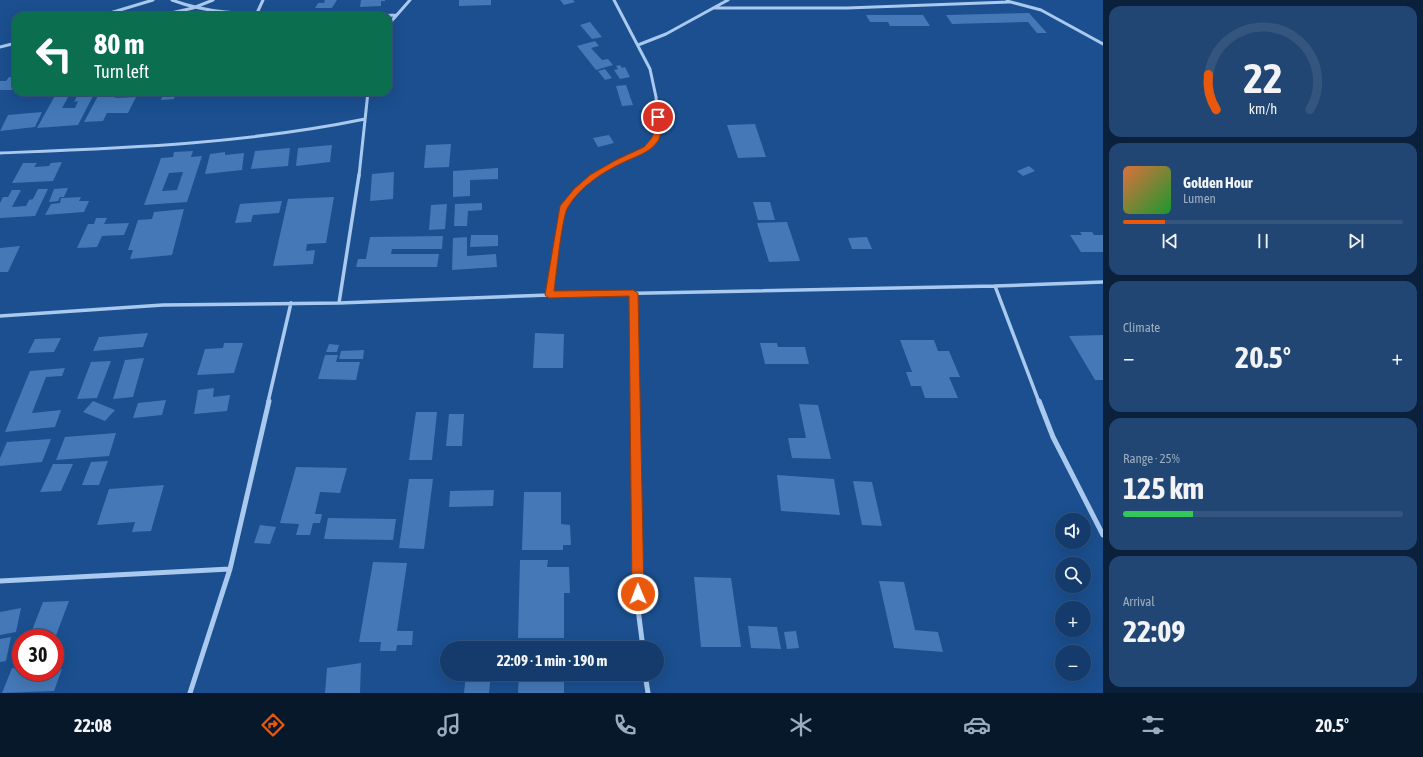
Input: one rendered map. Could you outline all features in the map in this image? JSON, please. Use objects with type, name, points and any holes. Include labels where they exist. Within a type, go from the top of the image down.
[{"type":"street","points":[[113,12],[153,0]]},
{"type":"street","points":[[172,0],[193,8],[244,12]]},
{"type":"street","points":[[176,12],[193,8],[213,0]]},
{"type":"street","points":[[257,12],[263,0]]},
{"type":"street","points":[[392,22],[410,0]]},
{"type":"street","points":[[549,295],[563,208],[576,191],[593,177],[618,162],[647,149],[657,133],[658,117],[656,96],[650,69],[614,0]]},
{"type":"street","points":[[638,45],[666,34],[728,0]]},
{"type":"street","points":[[1000,0],[1041,10],[1103,44]]},
{"type":"street","points":[[713,8],[846,8],[1009,2]]},
{"type":"street","points":[[392,15],[398,15]]},
{"type":"street","points":[[0,47],[12,44]]},
{"type":"street","points":[[339,303],[362,157],[368,96]]},
{"type":"street","points":[[0,153],[210,142],[310,131],[365,119]]},
{"type":"street","points":[[0,316],[163,305],[339,303],[549,295],[995,286],[1103,282]]},
{"type":"street","points":[[995,286],[1053,437],[1103,534]]},
{"type":"street","points":[[633,293],[638,610],[642,641]]},
{"type":"street","points":[[190,693],[230,569],[291,304]]},
{"type":"street","points":[[0,581],[230,569]]},
{"type":"street","points":[[647,681],[648,693]]},
{"type":"building","points":[[325,0],[337,0],[332,8],[315,8],[318,3],[324,3]]},
{"type":"building","points":[[361,0],[385,1],[381,1],[381,6],[360,7]]},
{"type":"building","points":[[459,0],[491,0],[491,5],[459,6]]},
{"type":"building","points":[[560,0],[573,0],[575,2],[564,5]]},
{"type":"building","points":[[1029,13],[1047,33],[1037,33],[1028,22],[952,24],[946,15]]},
{"type":"building","points":[[866,15],[923,15],[930,26],[890,26],[888,22],[870,22]]},
{"type":"building","points":[[590,22],[602,37],[592,39],[580,25]]},
{"type":"building","points":[[595,41],[599,46],[591,48],[602,60],[608,59],[613,65],[596,70],[577,46]]},
{"type":"building","points":[[620,65],[622,68],[625,67],[630,77],[620,79],[614,70],[618,69],[616,66]]},
{"type":"building","points":[[605,69],[612,78],[605,80],[598,71]]},
{"type":"building","points":[[9,77],[12,77],[12,90],[0,90],[0,81],[6,81]]},
{"type":"building","points":[[626,85],[633,105],[622,106],[616,86]]},
{"type":"building","points":[[55,96],[69,96],[62,108],[75,108],[78,101],[74,102],[77,96],[93,96],[78,125],[37,128]]},
{"type":"building","points":[[98,96],[116,96],[115,98],[136,97],[128,113],[107,113],[103,121],[84,122]]},
{"type":"building","points":[[162,96],[175,96],[174,99],[161,100]]},
{"type":"building","points":[[42,112],[35,127],[0,131],[8,115]]},
{"type":"building","points":[[755,124],[766,157],[738,158],[727,125]]},
{"type":"building","points":[[609,135],[614,143],[598,147],[593,138]]},
{"type":"building","points":[[451,144],[449,167],[424,168],[426,145]]},
{"type":"building","points":[[332,145],[330,162],[296,166],[298,148]]},
{"type":"building","points":[[290,148],[288,166],[251,169],[255,151]]},
{"type":"building","points":[[193,151],[191,157],[202,156],[187,202],[144,205],[161,158],[173,157],[174,152]],"holes":[[[183,172],[177,190],[162,191],[169,173]]]},
{"type":"building","points":[[225,152],[225,155],[244,153],[242,170],[205,174],[210,154]]},
{"type":"building","points":[[62,162],[53,181],[12,183],[23,163],[37,163],[34,167],[49,166],[51,163]]},
{"type":"building","points":[[1029,166],[1035,171],[1023,176],[1017,171]]},
{"type":"building","points":[[498,168],[498,179],[470,180],[470,196],[453,197],[453,171]]},
{"type":"building","points":[[394,172],[393,199],[370,201],[372,174]]},
{"type":"building","points":[[68,188],[64,197],[60,197],[58,201],[49,202],[54,189]]},
{"type":"building","points":[[38,189],[48,189],[35,216],[0,218],[0,203],[3,197],[8,197],[12,190],[21,190],[12,207],[26,206],[29,200],[33,199]]},
{"type":"building","points":[[81,197],[79,201],[89,201],[84,212],[45,215],[51,204],[60,203],[61,198]]},
{"type":"building","points":[[334,197],[326,243],[307,244],[306,251],[315,250],[313,264],[273,266],[288,199]]},
{"type":"building","points":[[282,201],[279,213],[253,215],[251,222],[235,223],[240,204]]},
{"type":"building","points":[[753,202],[770,202],[775,220],[758,220]]},
{"type":"building","points":[[482,203],[482,210],[468,211],[467,226],[454,226],[455,204]]},
{"type":"building","points":[[447,204],[445,229],[429,230],[431,205]]},
{"type":"building","points":[[184,209],[172,255],[130,259],[133,250],[128,250],[138,220],[152,219],[154,212]]},
{"type":"building","points":[[96,218],[107,218],[104,224],[129,223],[124,235],[102,236],[97,247],[77,248],[88,224],[94,224]]},
{"type":"building","points":[[787,222],[800,261],[769,262],[757,223]]},
{"type":"building","points":[[1080,232],[1092,232],[1094,235],[1103,235],[1103,252],[1081,252],[1070,235],[1082,235]]},
{"type":"building","points":[[471,235],[498,235],[498,246],[470,247]]},
{"type":"building","points":[[443,236],[442,249],[392,249],[391,254],[439,254],[437,267],[356,267],[358,259],[366,259],[370,237]]},
{"type":"building","points":[[467,237],[467,256],[496,254],[497,267],[452,270],[453,238]]},
{"type":"building","points":[[867,237],[872,249],[852,249],[848,238]]},
{"type":"building","points":[[20,246],[8,272],[0,272],[0,248]]},
{"type":"building","points":[[148,333],[143,347],[93,351],[99,337]]},
{"type":"building","points":[[535,333],[564,334],[563,368],[533,368]]},
{"type":"building","points":[[1103,335],[1103,380],[1095,380],[1069,336]]},
{"type":"building","points":[[61,338],[54,352],[28,353],[35,339]]},
{"type":"building","points":[[900,340],[934,340],[938,351],[949,351],[960,377],[949,377],[958,398],[925,398],[921,386],[911,386],[906,372],[912,372]]},
{"type":"building","points":[[224,343],[243,343],[234,373],[197,375],[205,349],[223,348]]},
{"type":"building","points":[[760,343],[777,343],[778,347],[805,347],[809,364],[765,364]]},
{"type":"building","points":[[329,344],[339,345],[337,352],[326,352]]},
{"type":"building","points":[[364,350],[363,359],[339,359],[341,351]]},
{"type":"building","points":[[325,355],[338,355],[336,362],[360,362],[356,380],[318,379]]},
{"type":"building","points":[[144,358],[133,397],[113,399],[125,360]]},
{"type":"building","points":[[111,361],[97,398],[77,399],[91,362]]},
{"type":"building","points":[[65,368],[62,376],[46,377],[32,413],[61,410],[55,427],[5,432],[30,371]]},
{"type":"building","points":[[214,388],[213,397],[230,395],[227,411],[194,414],[198,390]]},
{"type":"building","points":[[166,400],[162,415],[133,418],[138,403]]},
{"type":"building","points":[[93,401],[115,410],[105,421],[83,412]]},
{"type":"building","points":[[799,404],[818,405],[831,459],[792,458],[788,438],[806,438]]},
{"type":"building","points":[[416,412],[437,412],[432,460],[409,460]]},
{"type":"building","points":[[449,414],[464,414],[462,446],[446,446]]},
{"type":"building","points":[[116,433],[109,456],[56,460],[65,437]]},
{"type":"building","points":[[51,439],[42,462],[0,466],[0,458],[7,442]]},
{"type":"building","points":[[108,461],[99,485],[82,485],[91,462]]},
{"type":"building","points":[[53,464],[73,464],[61,491],[40,492]]},
{"type":"building","points":[[296,467],[347,468],[340,493],[320,492],[315,514],[322,514],[320,523],[313,523],[310,535],[296,535],[299,524],[280,523]]},
{"type":"building","points":[[777,475],[834,479],[840,515],[781,511]]},
{"type":"building","points":[[409,479],[433,479],[424,549],[399,548]]},
{"type":"building","points":[[853,481],[872,482],[882,526],[862,525]]},
{"type":"building","points":[[164,485],[151,531],[132,532],[135,522],[97,525],[109,489]]},
{"type":"building","points":[[494,490],[493,506],[449,507],[450,491]]},
{"type":"building","points":[[524,492],[561,492],[561,524],[570,525],[571,545],[563,545],[563,550],[522,550]]},
{"type":"building","points":[[328,518],[396,519],[393,540],[324,539]]},
{"type":"building","points":[[260,525],[276,527],[270,544],[254,543]]},
{"type":"building","points":[[520,560],[548,560],[547,567],[569,567],[570,593],[564,593],[564,638],[518,638]]},
{"type":"building","points":[[373,562],[407,563],[397,631],[413,631],[412,645],[397,645],[396,651],[380,651],[381,642],[359,642]]},
{"type":"building","points":[[694,577],[731,578],[741,647],[701,647]]},
{"type":"building","points":[[879,581],[904,582],[915,630],[938,632],[943,652],[894,648]]},
{"type":"building","points":[[69,601],[58,629],[32,629],[43,602]]},
{"type":"building","points":[[21,608],[17,629],[12,629],[12,633],[0,635],[0,612]]},
{"type":"building","points":[[748,626],[777,627],[781,649],[751,648]]},
{"type":"building","points":[[796,631],[799,648],[787,649],[784,632]]},
{"type":"building","points":[[11,637],[6,661],[0,662],[0,639]]},
{"type":"building","points":[[361,663],[360,693],[325,693],[327,668]]},
{"type":"building","points":[[12,668],[12,681],[58,681],[54,691],[2,693]]},
{"type":"building","points":[[465,681],[490,681],[489,693],[464,693]]},
{"type":"building","points":[[519,681],[564,681],[564,693],[518,693]]},
{"type":"route","points":[[638,594],[633,293],[549,295],[563,208],[576,191],[593,177],[618,162],[647,149],[657,133],[658,117]]}]
